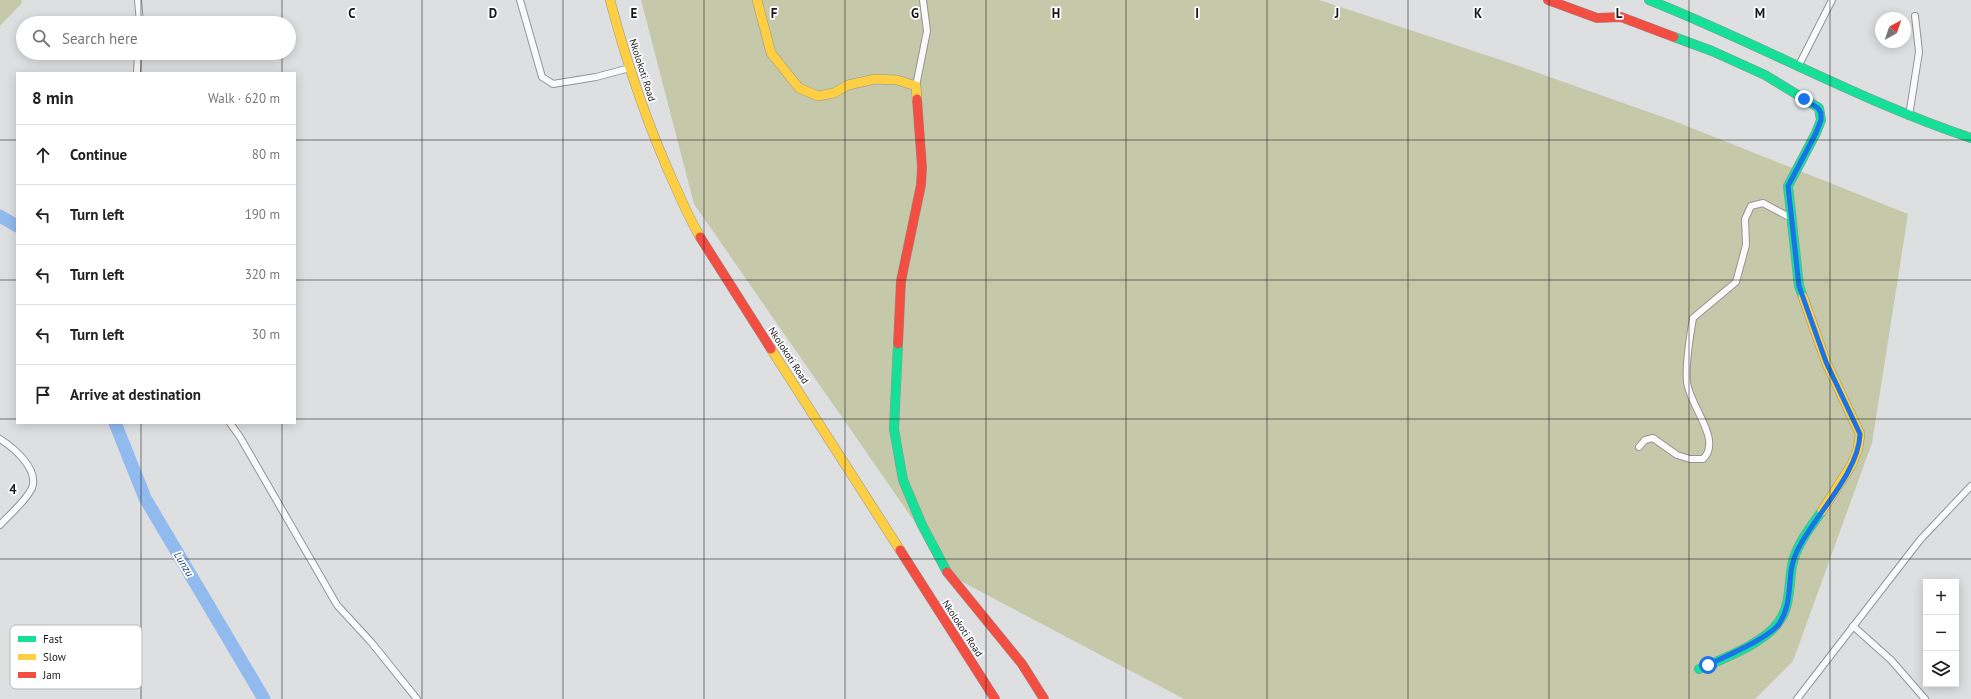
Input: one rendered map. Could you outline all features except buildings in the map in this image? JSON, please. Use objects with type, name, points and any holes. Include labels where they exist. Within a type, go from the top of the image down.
[{"type":"street","points":[[138,0],[139,16]]},
{"type":"street","points":[[520,0],[542,77],[553,84],[596,77],[630,68]]},
{"type":"street","name":"Nkolokoti Road","points":[[610,0],[630,68],[654,136],[677,191],[699,235],[995,699]]},
{"type":"street","points":[[757,0],[771,53],[791,80],[799,88],[818,96],[834,92],[848,85],[875,79],[897,80],[916,86]]},
{"type":"street","points":[[923,0],[927,31],[916,86],[922,180],[901,281],[894,429],[903,480],[922,525],[948,575],[1022,664],[1044,699]]},
{"type":"street","points":[[1548,0],[1597,18],[1621,17],[1712,51],[1765,75],[1818,108],[1821,113],[1821,120],[1816,133],[1788,186],[1799,286],[1826,362],[1860,434],[1860,444],[1843,480],[1797,550],[1791,564],[1790,599],[1778,624],[1757,640],[1699,669]]},
{"type":"street","points":[[1649,0],[1753,44],[1798,67],[1908,116],[1971,138]]},
{"type":"street","points":[[1798,67],[1832,0]]},
{"type":"street","points":[[1908,116],[1919,52],[1915,16]]},
{"type":"street","points":[[137,72],[138,60]]},
{"type":"street","points":[[1639,447],[1645,440],[1653,438],[1677,455],[1683,457],[1703,459],[1708,454],[1711,443],[1687,384],[1693,318],[1736,282],[1746,245],[1745,219],[1751,206],[1762,203],[1791,218]]},
{"type":"street","points":[[231,424],[240,437],[337,605],[371,642],[417,699]]},
{"type":"street","points":[[0,439],[23,458],[31,472],[33,479],[29,492],[0,525]]},
{"type":"street","points":[[1797,699],[1920,540],[1971,486]]},
{"type":"street","points":[[1853,626],[1891,660],[1925,699]]},
{"type":"green space","points":[[0,0],[21,0],[22,3],[0,26]]},
{"type":"green space","points":[[641,0],[1319,0],[1513,64],[1674,121],[1908,214],[1872,443],[1793,661],[1755,699],[1184,699],[953,577],[694,204]]},
{"type":"waterway","name":"Lunzu","points":[[0,216],[16,225]]},
{"type":"waterway","name":"Lunzu","points":[[115,424],[145,498],[264,699]]},
{"type":"traffic: fast","points":[[1649,0],[1730,34],[1889,107],[1971,138]]},
{"type":"traffic: fast","points":[[1674,37],[1712,51],[1765,75],[1819,108],[1821,120],[1816,133],[1788,186],[1799,286],[1803,297]]},
{"type":"traffic: fast","points":[[898,344],[894,429],[903,480],[922,525],[947,572]]},
{"type":"traffic: fast","points":[[1699,669],[1730,656],[1763,638],[1778,623],[1786,609],[1788,601],[1791,569],[1795,554],[1805,535],[1822,511]]},
{"type":"traffic: slow","points":[[610,0],[631,72],[647,119],[690,219],[700,237]]},
{"type":"traffic: slow","points":[[757,0],[771,53],[799,88],[818,96],[834,93],[848,85],[875,79],[897,80],[916,86],[917,99]]},
{"type":"traffic: slow","points":[[1803,297],[1826,362],[1860,434],[1858,449],[1852,464],[1822,511]]},
{"type":"traffic: slow","points":[[771,349],[900,550]]},
{"type":"traffic: jam","points":[[1548,0],[1597,18],[1621,17],[1674,37]]},
{"type":"traffic: jam","points":[[898,344],[901,281],[921,185],[922,167],[917,99]]},
{"type":"traffic: jam","points":[[700,237],[771,349]]},
{"type":"traffic: jam","points":[[900,550],[995,699]]},
{"type":"traffic: jam","points":[[947,572],[1022,664],[1044,699]]},
{"type":"route","points":[[1708,665],[1757,640],[1778,624],[1790,599],[1791,564],[1797,550],[1843,480],[1860,444],[1860,434],[1826,362],[1799,286],[1788,186],[1816,133],[1821,120],[1821,113],[1818,108],[1804,99]]}]
